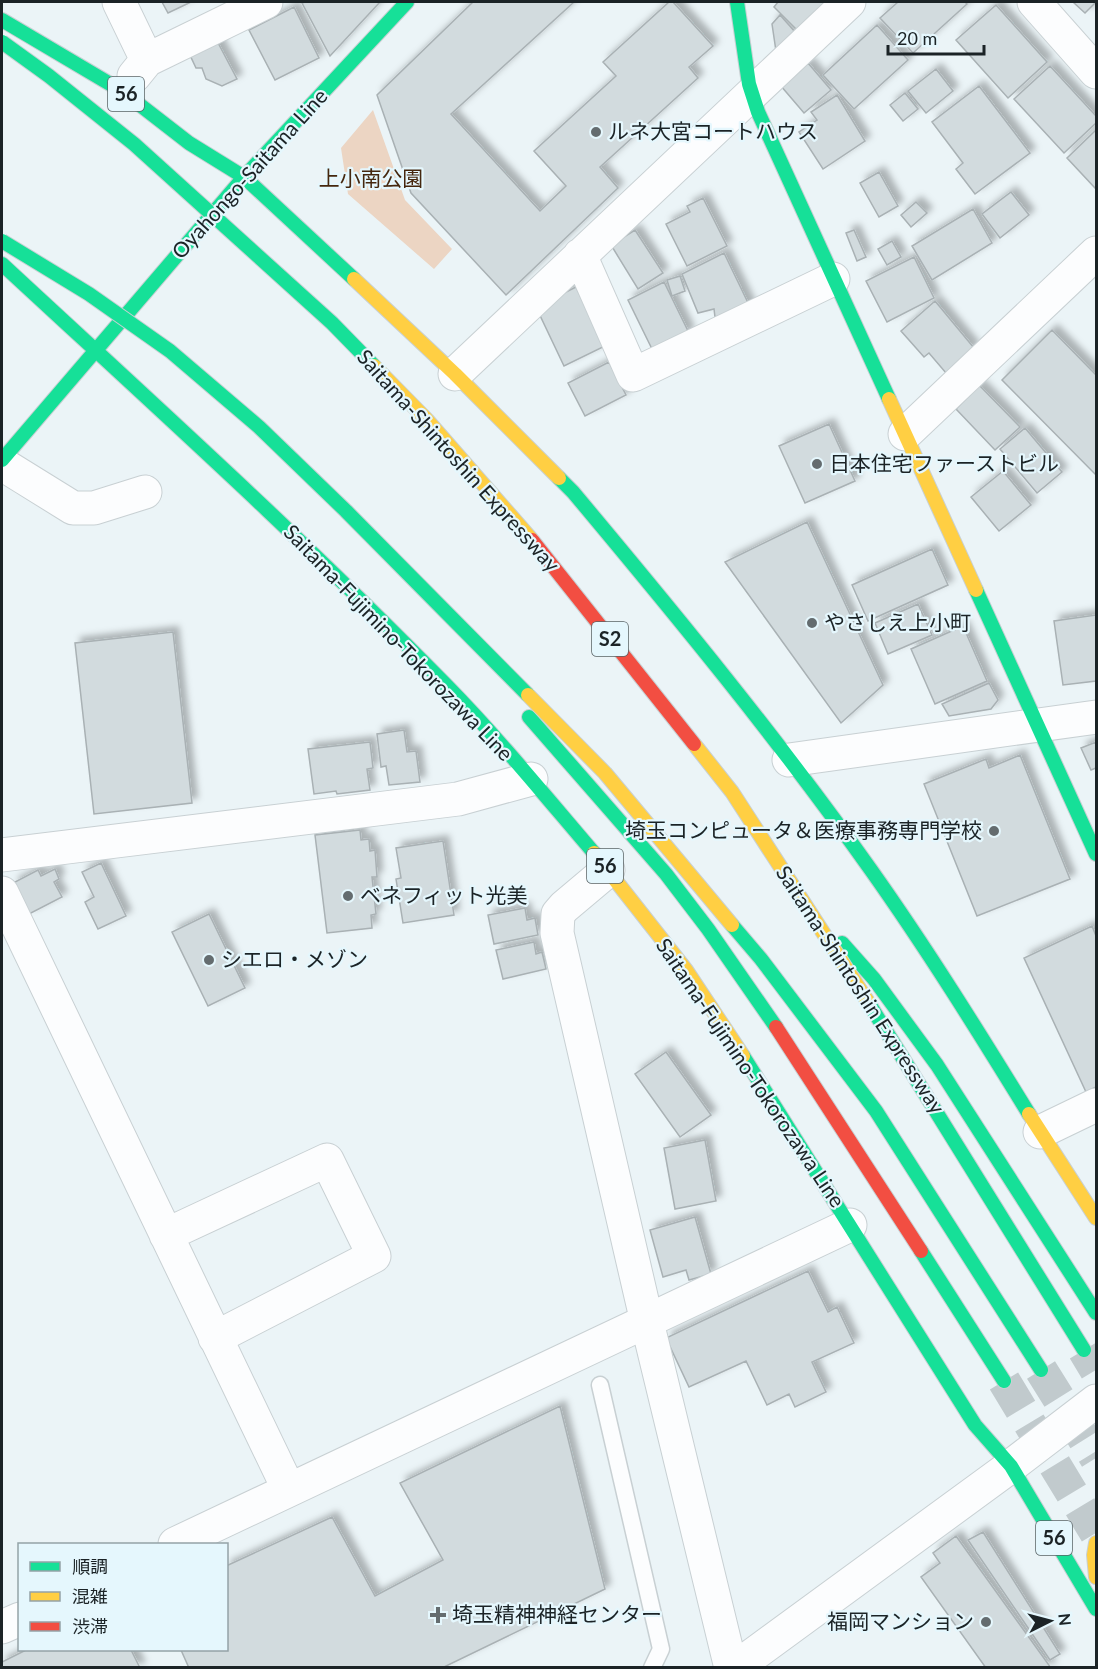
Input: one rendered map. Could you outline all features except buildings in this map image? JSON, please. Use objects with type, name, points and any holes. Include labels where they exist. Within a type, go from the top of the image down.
[{"type":"main road","name":"Oyahongo-Saitama Line","points":[[2,462],[244,177],[407,2]]},
{"type":"main road","points":[[737,2],[751,93],[758,112],[1096,854]]},
{"type":"main road","name":"56","points":[[2,20],[122,91],[189,143],[244,177],[455,374],[573,492],[680,620],[871,870],[951,988],[1096,1218]]},
{"type":"main road","name":"Saitama-Shintoshin Expressway","points":[[2,42],[49,76],[134,144],[332,323],[427,420],[516,520],[732,792],[921,1084],[1084,1350]]},
{"type":"main road","points":[[2,241],[89,294],[170,351],[259,427],[430,594],[605,773],[761,959],[876,1111],[1041,1370]]},
{"type":"main road","name":"Saitama-Fujimino-Tokorozawa Line","points":[[2,264],[255,498],[448,687],[531,779],[608,870],[686,970],[760,1081],[975,1425],[1011,1466],[1096,1609]]},
{"type":"main road","points":[[430,594],[524,711],[629,828],[707,928],[801,1064],[1004,1381]]},
{"type":"main road","points":[[803,899],[874,979],[937,1065],[1096,1313]]},
{"type":"main road","points":[[1096,1543],[1094,1555],[1096,1577]]},
{"type":"street","points":[[119,2],[147,60]]},
{"type":"street","points":[[122,91],[147,60],[266,2]]},
{"type":"street","points":[[455,374],[849,2]]},
{"type":"street","points":[[1034,2],[1096,72]]},
{"type":"street","points":[[905,434],[1096,253]]},
{"type":"street","points":[[580,255],[633,375],[834,279]]},
{"type":"street","points":[[2,462],[73,508],[94,508],[145,492]]},
{"type":"street","points":[[789,760],[1096,717]]},
{"type":"street","points":[[2,855],[458,799],[531,779]]},
{"type":"street","points":[[608,870],[558,914],[557,933],[647,1322],[733,1668],[1011,1466],[1096,1401]]},
{"type":"street","points":[[2,893],[289,1490]]},
{"type":"street","points":[[1040,1132],[1096,1105]]},
{"type":"street","points":[[166,1235],[327,1160],[375,1256],[215,1338]]},
{"type":"street","points":[[180,1543],[850,1225]]},
{"type":"street","points":[[2,1627],[18,1620]]},
{"type":"lane","points":[[600,1385],[661,1648],[652,1668]]},
{"type":"green space","name":"上小南公園","points":[[373,110],[405,200],[452,249],[434,269],[348,194],[341,148]]},
{"type":"tunnel","points":[[1084,1350],[1096,1370]]},
{"type":"tunnel","points":[[1041,1370],[1096,1458]]},
{"type":"tunnel","points":[[1004,1381],[1096,1533]]},
{"type":"traffic: fast","points":[[2,460],[244,177],[407,2]]},
{"type":"traffic: fast","points":[[737,2],[749,84],[758,112],[889,399]]},
{"type":"traffic: fast","points":[[2,20],[122,91],[189,143],[244,177],[354,279]]},
{"type":"traffic: fast","points":[[2,42],[49,76],[134,144],[332,323],[374,366]]},
{"type":"traffic: fast","points":[[2,241],[89,294],[170,351],[259,427],[346,511],[528,695]]},
{"type":"traffic: fast","points":[[2,264],[227,472],[393,632],[485,727],[594,853]]},
{"type":"traffic: fast","points":[[559,478],[688,631],[836,821],[932,960],[1029,1114]]},
{"type":"traffic: fast","points":[[976,590],[1096,854]]},
{"type":"traffic: fast","points":[[529,717],[666,874],[708,929],[776,1027]]},
{"type":"traffic: fast","points":[[732,925],[761,959],[876,1111],[1041,1370]]},
{"type":"traffic: fast","points":[[842,943],[874,979],[937,1065],[1096,1313]]},
{"type":"traffic: fast","points":[[868,1002],[1084,1350]]},
{"type":"traffic: fast","points":[[743,1056],[975,1425],[1011,1466],[1096,1609]]},
{"type":"traffic: fast","points":[[921,1251],[1004,1381]]},
{"type":"traffic: slow","points":[[354,279],[455,374],[559,478]]},
{"type":"traffic: slow","points":[[374,366],[427,420],[532,540]]},
{"type":"traffic: slow","points":[[889,399],[976,590]]},
{"type":"traffic: slow","points":[[528,695],[605,773],[732,925]]},
{"type":"traffic: slow","points":[[694,744],[732,792],[868,1002]]},
{"type":"traffic: slow","points":[[594,853],[686,970],[743,1056]]},
{"type":"traffic: slow","points":[[1029,1114],[1096,1218]]},
{"type":"traffic: slow","points":[[1096,1543],[1094,1555],[1096,1577]]},
{"type":"traffic: jam","points":[[532,540],[694,744]]},
{"type":"traffic: jam","points":[[776,1027],[921,1251]]},
{"type":"place","name":"ルネ大宮コートハウス","points":[[596,132]]},
{"type":"place","name":"日本住宅ファーストビル","points":[[817,464]]},
{"type":"place","name":"やさしえ上小町","points":[[812,623]]},
{"type":"place","name":"埼玉コンピュータ＆医療事務専門学校","points":[[994,831]]},
{"type":"place","name":"ベネフィット光美","points":[[348,896]]},
{"type":"place","name":"シエロ・メゾン","points":[[209,960]]},
{"type":"place","name":"埼玉精神神経センター","points":[[438,1615]]},
{"type":"place","name":"福岡マンション","points":[[986,1622]]}]
